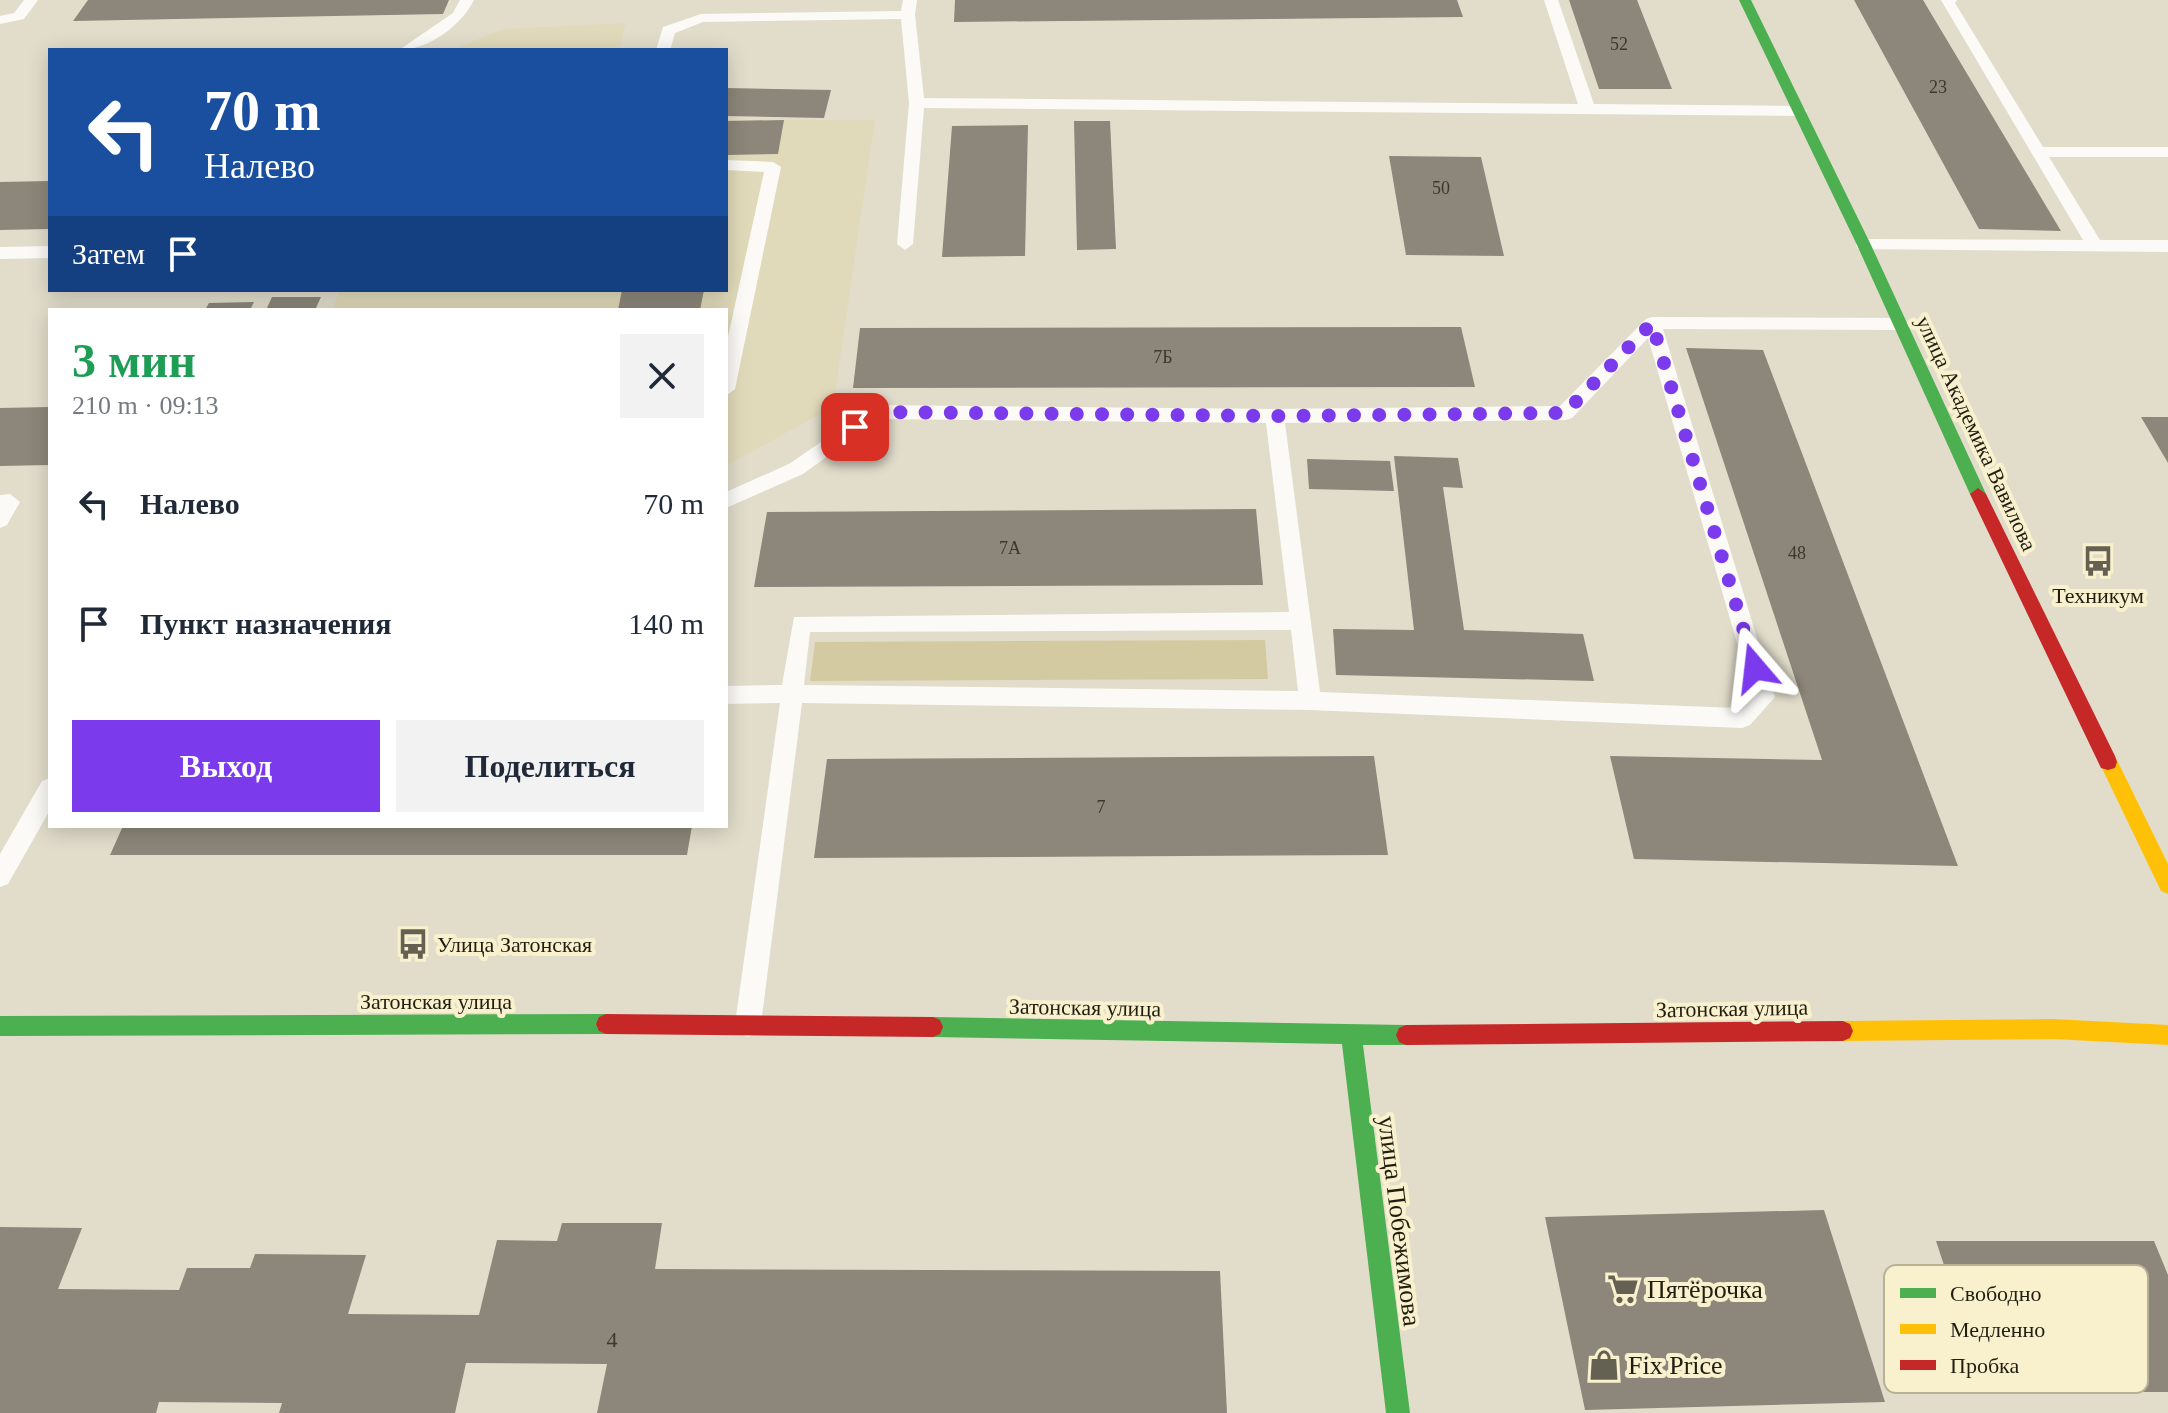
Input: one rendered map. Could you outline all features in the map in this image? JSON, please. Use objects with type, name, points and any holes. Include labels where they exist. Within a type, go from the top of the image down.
[{"type":"main road","name":"улица Академика Вавилова","points":[[1745,0],[1864,245],[2007,557],[2168,885]]},
{"type":"main road","name":"Затонская улица","points":[[0,1026],[748,1024],[1351,1035],[2053,1029],[2168,1035]]},
{"type":"main road","name":"улица Побежимова","points":[[1351,1035],[1398,1413]]},
{"type":"lane","points":[[0,20],[19,16],[31,0]]},
{"type":"lane","points":[[409,48],[459,16],[467,0]]},
{"type":"lane","points":[[1551,0],[1587,108]]},
{"type":"lane","points":[[1950,0],[1947,2],[2095,246]]},
{"type":"lane","points":[[664,48],[668,30],[701,18],[909,8],[917,103],[905,244]]},
{"type":"lane","points":[[917,103],[1799,111]]},
{"type":"lane","points":[[2036,152],[2168,152]]},
{"type":"lane","points":[[728,165],[773,167],[728,380]]},
{"type":"lane","points":[[1864,245],[2168,246]]},
{"type":"lane","points":[[0,253],[48,252]]},
{"type":"lane","points":[[728,695],[1310,701],[1742,718],[1764,697],[1652,323]]},
{"type":"lane","points":[[728,499],[796,469],[875,412],[1275,416],[1565,413],[1652,323],[1901,324]]},
{"type":"lane","points":[[1275,416],[1310,701]]},
{"type":"lane","points":[[0,503],[10,502],[0,520]]},
{"type":"lane","points":[[748,1024],[801,623],[1302,621]]},
{"type":"lane","points":[[0,876],[48,792]]},
{"type":"shaded area","points":[[626,23],[620,48],[455,48],[504,29]]},
{"type":"shaded area","points":[[728,120],[875,120],[833,407],[728,465],[728,308],[333,308],[339,292],[728,292]]},
{"type":"shaded area","points":[[1265,640],[1268,679],[810,681],[815,642]]},
{"type":"building","points":[[88,0],[449,0],[443,14],[73,21]]},
{"type":"building","points":[[955,0],[1457,0],[1463,17],[954,22]]},
{"type":"building","points":[[1569,0],[1637,0],[1672,89],[1599,89]]},
{"type":"building","points":[[1854,0],[1923,0],[2061,231],[1979,229]]},
{"type":"building","points":[[728,88],[831,90],[824,118],[728,116]]},
{"type":"building","points":[[784,120],[778,154],[728,155],[728,121]]},
{"type":"building","points":[[1074,121],[1110,121],[1116,249],[1077,250]]},
{"type":"building","points":[[1028,125],[1025,256],[942,257],[952,126]]},
{"type":"building","points":[[1389,156],[1481,157],[1504,256],[1406,255]]},
{"type":"building","points":[[48,181],[48,229],[0,230],[0,182]]},
{"type":"building","points":[[622,292],[704,292],[700,308],[618,308]]},
{"type":"building","points":[[272,297],[321,297],[316,308],[267,308]]},
{"type":"building","points":[[254,302],[251,308],[206,308],[209,303]]},
{"type":"building","points":[[1461,327],[1475,387],[853,388],[860,328]]},
{"type":"building","points":[[1686,348],[1763,350],[1958,866],[1634,859],[1610,756],[1822,760]]},
{"type":"building","points":[[48,407],[48,465],[0,466],[0,408]]},
{"type":"building","points":[[2141,417],[2168,417],[2168,463]]},
{"type":"building","points":[[1394,456],[1458,458],[1463,488],[1443,487],[1464,630],[1583,634],[1594,681],[1336,675],[1333,629],[1414,630]]},
{"type":"building","points":[[1307,459],[1390,461],[1394,491],[1309,489]]},
{"type":"building","points":[[1256,509],[1263,585],[754,587],[767,512]]},
{"type":"building","points":[[1374,756],[1388,855],[814,858],[827,759]]},
{"type":"building","points":[[122,828],[692,828],[687,855],[110,855]]},
{"type":"building","points":[[1824,1210],[1885,1402],[1585,1410],[1545,1217]]},
{"type":"building","points":[[562,1223],[662,1223],[655,1269],[1220,1271],[1227,1413],[597,1413],[607,1364],[466,1363],[455,1413],[279,1413],[282,1403],[159,1402],[156,1413],[0,1413],[0,1227],[82,1228],[58,1289],[179,1290],[187,1268],[250,1268],[255,1254],[366,1255],[348,1314],[479,1315],[497,1240],[557,1241]]},
{"type":"building","points":[[1936,1241],[2154,1241],[2168,1275],[2168,1392],[2148,1392],[2148,1265],[1944,1265]]},
{"type":"traffic: fast","points":[[1745,0],[1864,245],[1978,494]]},
{"type":"traffic: fast","points":[[0,1026],[606,1024]]},
{"type":"traffic: fast","points":[[933,1027],[1406,1035]]},
{"type":"traffic: fast","points":[[1351,1035],[1398,1413]]},
{"type":"traffic: slow","points":[[2108,762],[2168,885]]},
{"type":"traffic: slow","points":[[1843,1031],[2053,1029],[2168,1035]]},
{"type":"traffic: jam","points":[[1978,494],[2108,762]]},
{"type":"traffic: jam","points":[[606,1024],[933,1027]]},
{"type":"traffic: jam","points":[[1406,1035],[1843,1031]]},
{"type":"place","name":"Техникум","points":[[2098,561]]},
{"type":"place","name":"Улица Затонская","points":[[413,944]]},
{"type":"place","name":"Пятёрочка","points":[[1623,1289]]},
{"type":"place","name":"Fix Price","points":[[1604,1365]]},
{"type":"route","points":[[855,427],[875,412],[1275,416],[1565,413],[1652,323],[1755,668]]}]
